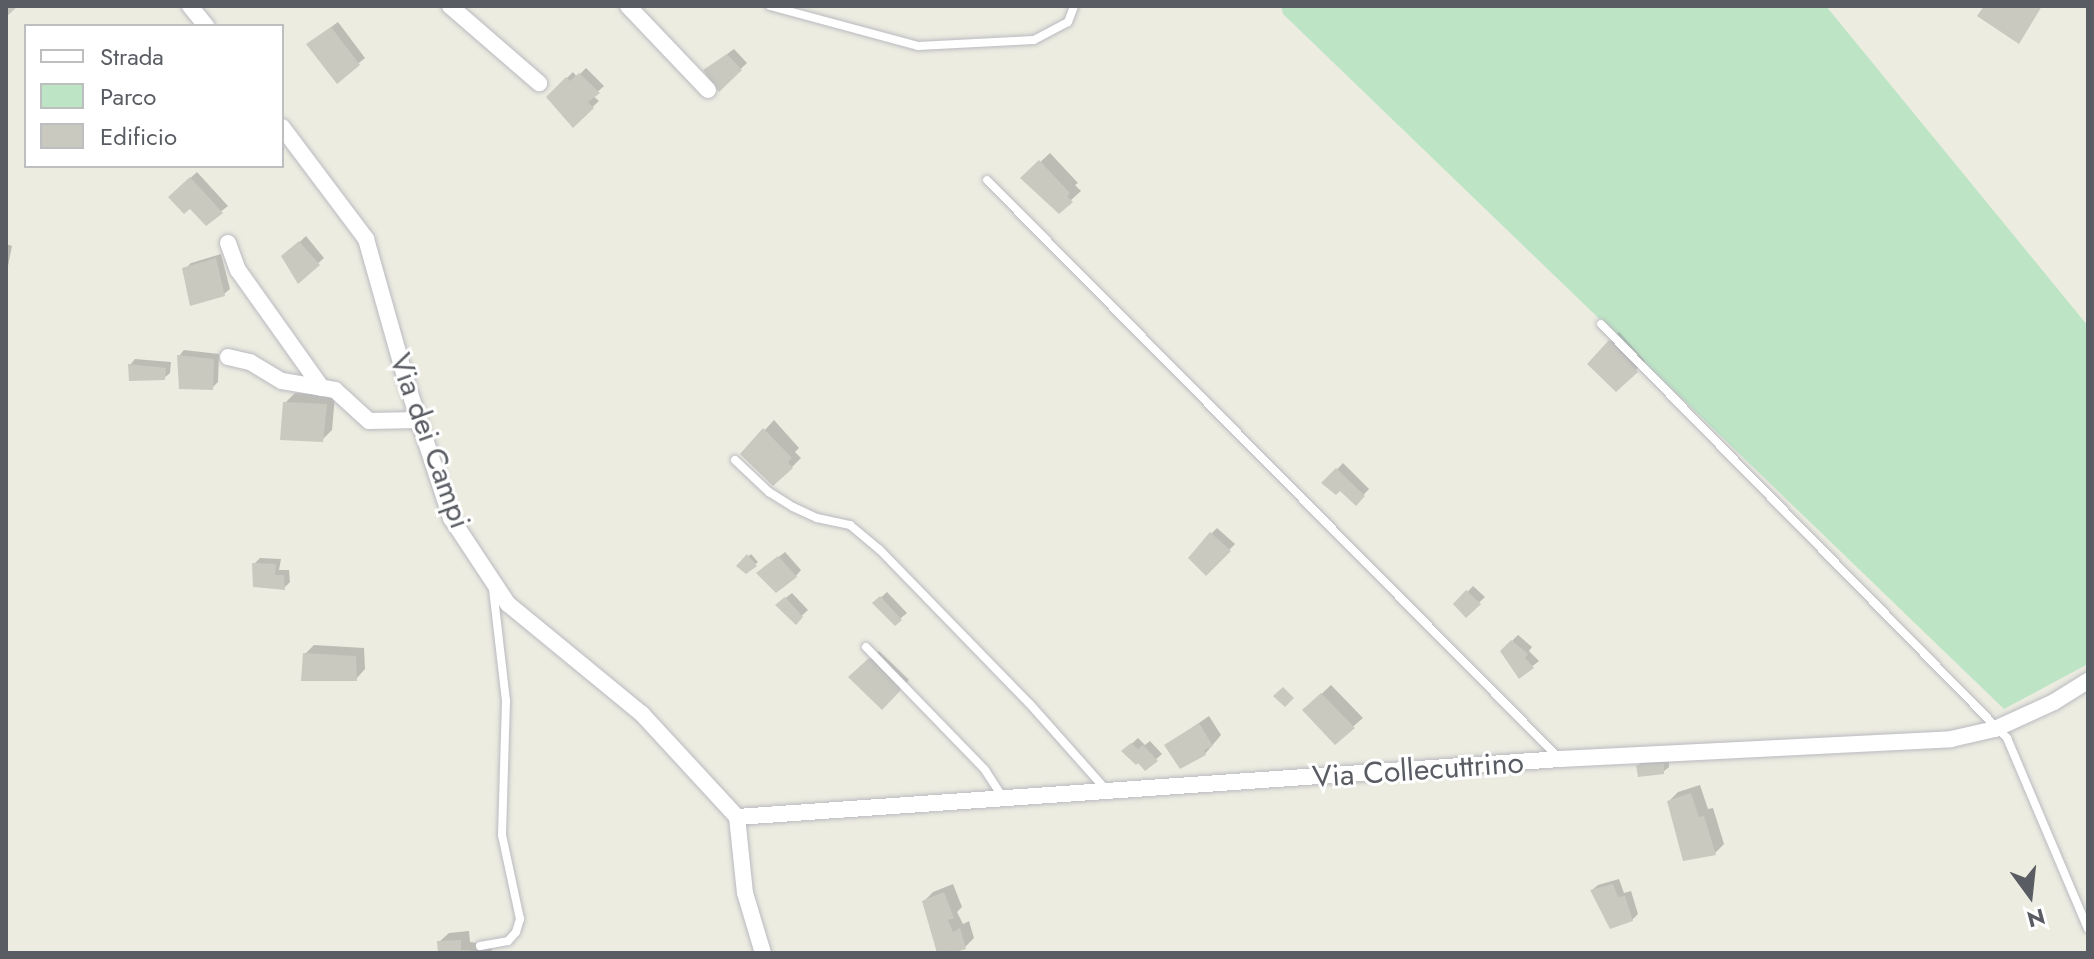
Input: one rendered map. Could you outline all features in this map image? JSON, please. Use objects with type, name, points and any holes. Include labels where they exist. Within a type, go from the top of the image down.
[{"type":"street","points":[[190,6],[204,24]]},
{"type":"street","points":[[450,6],[539,83]]},
{"type":"street","points":[[628,6],[708,90]]},
{"type":"street","name":"Via dei Campi","points":[[284,130],[366,239],[451,518],[508,604],[642,714],[737,817]]},
{"type":"street","points":[[228,243],[238,270],[322,388]]},
{"type":"street","points":[[228,357],[250,362],[282,381],[335,390],[369,421],[419,420]]},
{"type":"street","name":"Via Collecuttrino","points":[[737,817],[1560,759],[1951,739],[1995,729],[2054,702],[2088,681]]},
{"type":"street","points":[[737,817],[745,893],[763,953]]},
{"type":"lane","points":[[770,6],[918,46],[1034,40],[1068,22],[1074,6]]},
{"type":"lane","points":[[987,180],[1560,759]]},
{"type":"lane","points":[[1601,324],[2013,749],[2088,929]]},
{"type":"lane","points":[[735,460],[769,492],[793,507],[817,518],[850,525],[879,549],[1029,703],[1109,793]]},
{"type":"lane","points":[[480,946],[508,941],[516,932],[520,919],[502,835],[506,701],[492,580]]},
{"type":"lane","points":[[866,647],[985,770],[1004,800]]},
{"type":"green space","points":[[1281,6],[1826,6],[2088,326],[2088,664],[2004,709],[1283,14]]},
{"type":"building","points":[[6,6],[18,6],[6,17]]},
{"type":"building","points":[[1984,6],[2042,6],[2019,44],[1977,16]]},
{"type":"building","points":[[331,27],[360,65],[337,84],[306,44]]},
{"type":"building","points":[[727,54],[742,70],[719,92],[703,70]]},
{"type":"building","points":[[579,73],[600,93],[588,102],[594,108],[573,128],[546,97],[566,77],[570,81]]},
{"type":"building","points":[[1039,160],[1070,193],[1067,196],[1073,202],[1059,214],[1020,178]]},
{"type":"building","points":[[190,177],[223,213],[206,226],[190,209],[184,214],[168,197]]},
{"type":"building","points":[[299,241],[320,265],[298,284],[281,256]]},
{"type":"building","points":[[216,258],[225,296],[190,306],[182,268]]},
{"type":"building","points":[[1609,340],[1638,372],[1616,392],[1587,364]]},
{"type":"building","points":[[177,355],[214,359],[213,390],[179,389]]},
{"type":"building","points":[[128,364],[166,368],[165,380],[129,381]]},
{"type":"building","points":[[283,402],[327,404],[323,442],[280,440]]},
{"type":"building","points":[[763,428],[792,458],[788,462],[793,468],[773,486],[740,454]]},
{"type":"building","points":[[1336,468],[1365,496],[1356,506],[1340,491],[1336,495],[1321,483]]},
{"type":"building","points":[[1210,532],[1231,551],[1206,576],[1188,558]]},
{"type":"building","points":[[747,554],[757,566],[746,574],[736,566]]},
{"type":"building","points":[[778,556],[797,577],[776,593],[756,573]]},
{"type":"building","points":[[252,563],[276,564],[275,575],[284,575],[285,590],[253,587]]},
{"type":"building","points":[[1466,590],[1481,604],[1466,618],[1453,604]]},
{"type":"building","points":[[880,596],[902,620],[895,626],[872,603]]},
{"type":"building","points":[[785,597],[803,617],[796,625],[775,605]]},
{"type":"building","points":[[1511,640],[1528,654],[1525,658],[1534,668],[1519,679],[1500,651]]},
{"type":"building","points":[[303,653],[356,656],[357,681],[301,681]]},
{"type":"building","points":[[869,658],[901,690],[882,710],[848,677]]},
{"type":"building","points":[[1283,687],[1294,698],[1285,707],[1273,696]]},
{"type":"building","points":[[1321,693],[1355,728],[1335,745],[1302,710]]},
{"type":"building","points":[[1199,723],[1213,746],[1204,750],[1206,755],[1180,769],[1164,745]]},
{"type":"building","points":[[1131,743],[1138,749],[1143,745],[1158,761],[1145,771],[1138,763],[1136,765],[1121,751]]},
{"type":"building","points":[[1664,763],[1664,774],[1638,777],[1636,765]]},
{"type":"building","points":[[1691,793],[1699,817],[1704,816],[1716,855],[1683,861],[1667,801]]},
{"type":"building","points":[[1613,884],[1618,897],[1625,896],[1633,921],[1610,929],[1590,890]]},
{"type":"building","points":[[944,892],[954,918],[948,920],[953,932],[960,928],[966,949],[937,953],[922,901]]},
{"type":"building","points":[[461,940],[461,950],[471,950],[471,953],[438,953],[437,941]]}]
